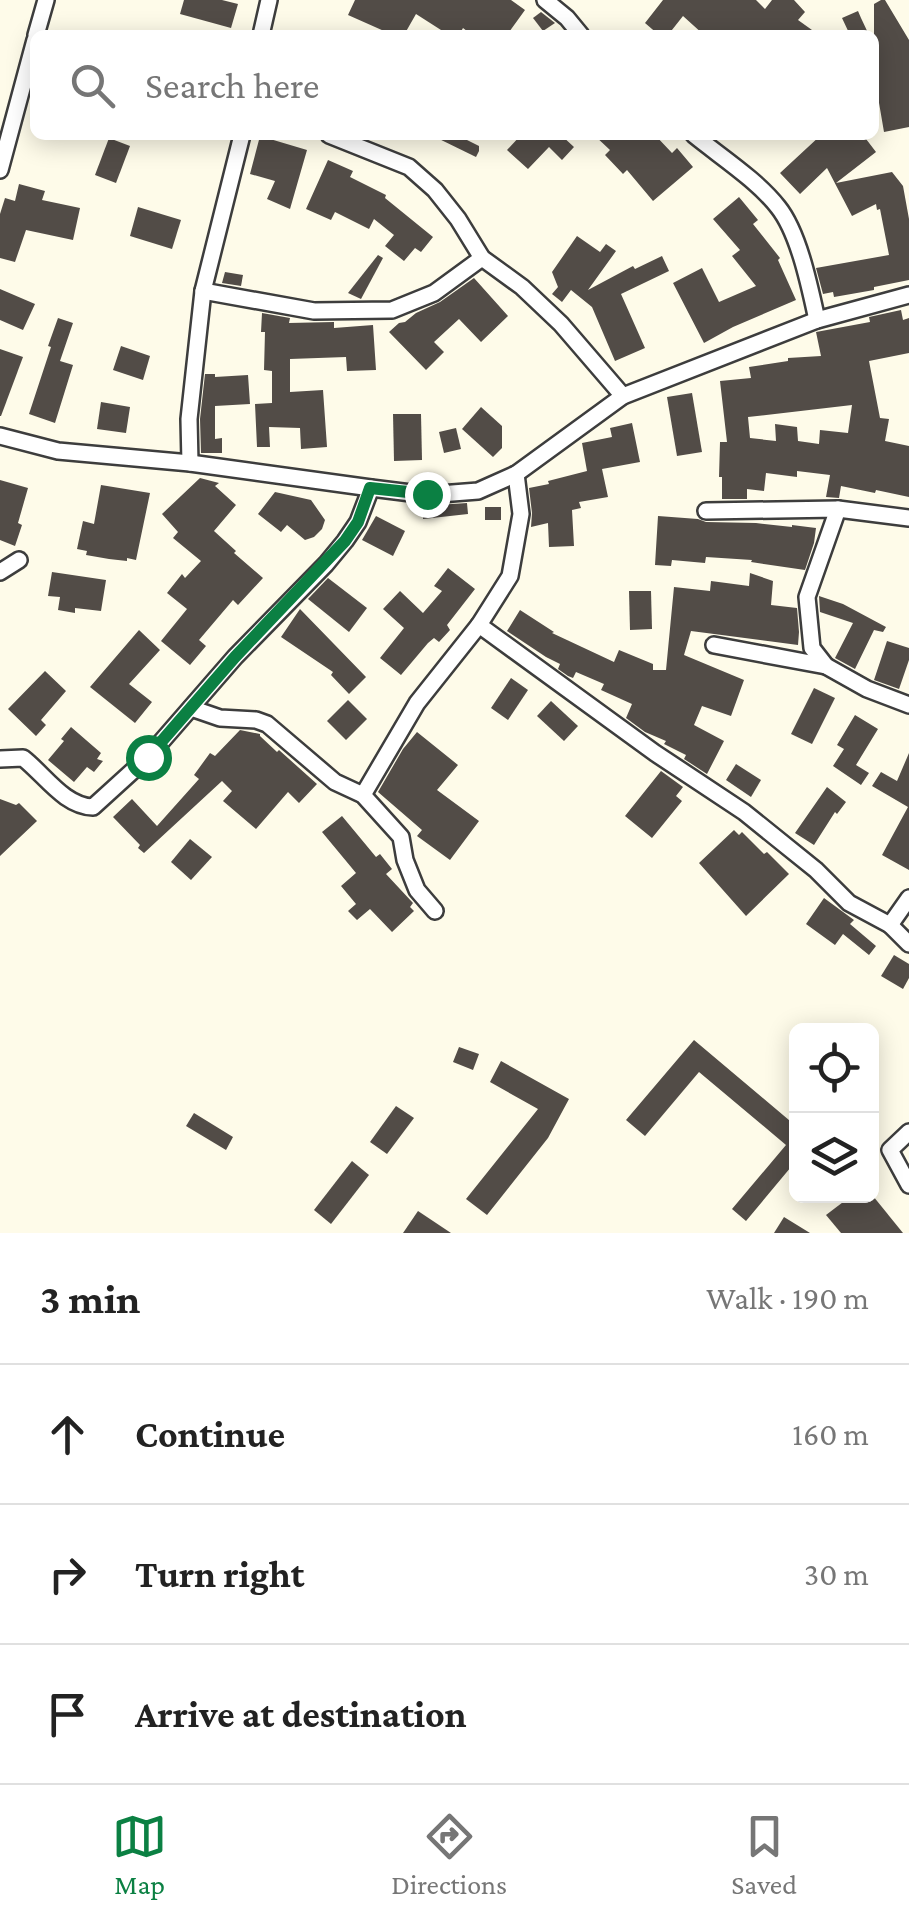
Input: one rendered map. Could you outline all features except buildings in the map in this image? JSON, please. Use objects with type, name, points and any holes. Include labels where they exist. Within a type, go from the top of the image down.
[{"type":"street","points":[[262,30],[269,0]]},
{"type":"street","points":[[545,0],[577,30]]},
{"type":"street","points":[[37,30],[42,1]]},
{"type":"street","points":[[0,170],[30,60]]},
{"type":"street","points":[[190,463],[188,419],[204,291],[241,140]]},
{"type":"street","points":[[342,140],[409,167],[435,190],[482,258],[522,287],[561,324],[623,396]]},
{"type":"street","points":[[700,140],[781,211],[808,282],[817,320]]},
{"type":"street","points":[[204,291],[314,311],[392,310],[434,294],[482,258]]},
{"type":"street","points":[[0,436],[58,450],[190,463],[370,488],[427,494],[478,491],[516,474],[623,396],[817,320],[909,295]]},
{"type":"street","points":[[362,794],[417,703],[479,625],[510,576],[521,514],[516,474]]},
{"type":"street","points":[[0,760],[24,758],[72,802],[93,807],[148,757],[235,657],[345,541],[358,522],[370,488]]},
{"type":"street","points":[[706,512],[838,508],[909,518]]},
{"type":"street","points":[[826,666],[812,648],[807,597],[838,508]]},
{"type":"street","points":[[0,572],[18,560]]},
{"type":"street","points":[[479,625],[654,753],[744,812],[816,870],[849,903],[890,926],[909,944]]},
{"type":"street","points":[[714,644],[826,666],[909,705]]},
{"type":"street","points":[[191,708],[220,718],[267,724],[334,782],[362,794],[401,837],[416,890],[435,911]]},
{"type":"street","points":[[890,926],[909,898]]},
{"type":"street","points":[[909,1132],[890,1150],[909,1185]]},
{"type":"route","points":[[148,757],[235,657],[345,541],[358,522],[370,488],[427,494]]}]
